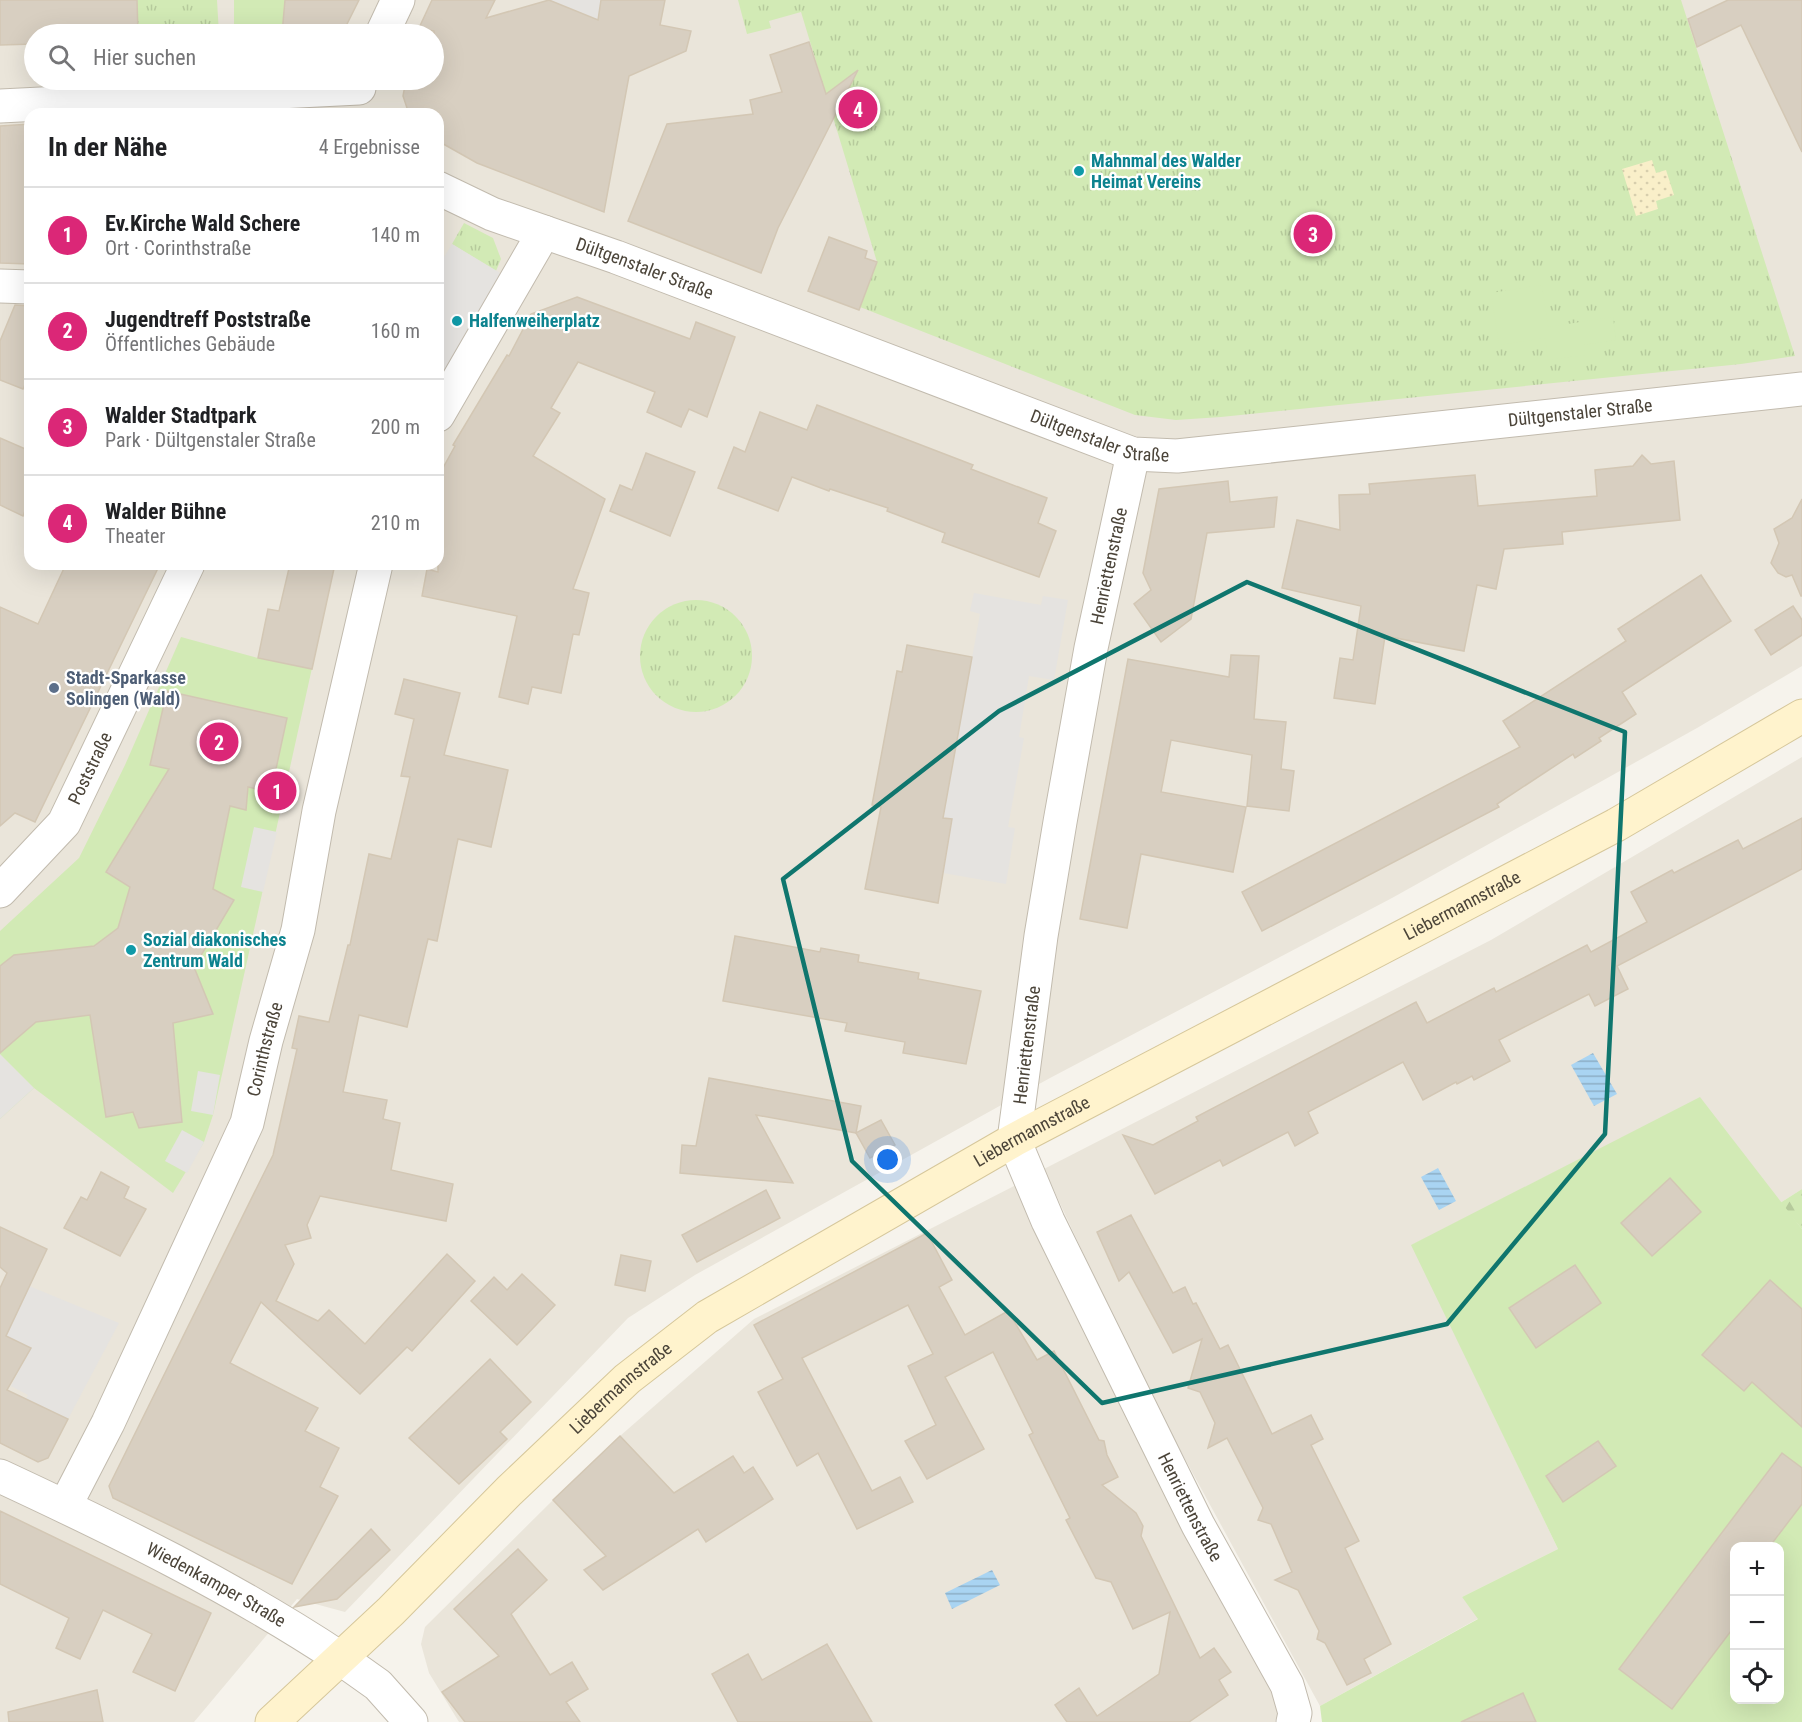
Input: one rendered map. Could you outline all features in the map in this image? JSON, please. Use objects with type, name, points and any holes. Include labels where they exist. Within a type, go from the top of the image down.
[{"type":"main road","name":"Liebermannstraße","points":[[272,1722],[392,1611],[509,1491],[627,1379],[707,1317],[1014,1140],[1616,825],[1802,716]]},
{"type":"street","points":[[387,24],[398,0]]},
{"type":"street","points":[[0,106],[362,94]]},
{"type":"street","name":"Dültgenstaler Straße","points":[[444,191],[492,214],[712,293],[1133,454],[1177,456],[1802,389]]},
{"type":"street","points":[[444,405],[544,232]]},
{"type":"street","points":[[0,286],[24,287]]},
{"type":"street","name":"Henriettenstraße","points":[[1133,454],[1091,648],[1060,822],[1041,936],[1014,1140],[1048,1221],[1198,1525],[1287,1685],[1295,1713],[1293,1722]]},
{"type":"street","name":"Poststraße","points":[[0,891],[64,823],[185,570]]},
{"type":"street","name":"Corinthstraße","points":[[65,1506],[108,1423],[247,1124],[266,1041],[298,930],[320,811],[375,570]]},
{"type":"street","name":"Wiedenkamper Straße","points":[[0,1476],[65,1506],[258,1606],[378,1685],[411,1722]]},
{"type":"highlighted area","points":[[1247,582],[1625,732],[1605,1134],[1447,1324],[1102,1403],[852,1161],[783,879],[999,711]]},
{"type":"shaded area","points":[[0,0],[1802,0],[1802,666],[1697,728],[1392,898],[1050,1078],[695,1275],[628,1318],[345,1612],[297,1599],[194,1722],[0,1722]]},
{"type":"shaded area","points":[[551,0],[601,0],[598,20],[550,1]]},
{"type":"shaded area","points":[[452,244],[502,274],[444,375],[444,257]]},
{"type":"shaded area","points":[[974,593],[1041,605],[1043,596],[1068,600],[1054,680],[1029,676],[1019,737],[1024,738],[1008,827],[1015,828],[1006,884],[943,873],[952,819],[943,818],[980,614],[970,611]]},
{"type":"shaded area","points":[[1802,757],[1802,1189],[1780,1203],[1700,1098],[1412,1245],[1558,1549],[1462,1597],[1479,1618],[1320,1706],[1144,1384],[1044,1169],[1491,940]]},
{"type":"shaded area","points":[[254,827],[277,832],[263,892],[241,887]]},
{"type":"shaded area","points":[[0,1054],[34,1088],[0,1119]]},
{"type":"shaded area","points":[[198,1071],[220,1075],[213,1115],[191,1111]]},
{"type":"shaded area","points":[[182,1130],[204,1142],[187,1173],[165,1161]]},
{"type":"shaded area","points":[[1018,1184],[1280,1704],[1275,1722],[459,1722],[429,1673],[421,1644],[425,1627],[553,1500],[620,1436],[754,1319]]},
{"type":"shaded area","points":[[29,1286],[119,1323],[68,1419],[26,1399],[28,1395],[11,1386],[30,1348],[6,1336]]},
{"type":"green space","points":[[137,0],[217,0],[218,24],[138,24]]},
{"type":"green space","points":[[234,0],[285,0],[283,24],[234,24]]},
{"type":"green space","points":[[738,0],[1681,0],[1795,356],[1741,364],[1221,417],[1176,420],[1135,415],[860,307],[877,262],[801,12],[769,21],[771,28],[747,34]]},
{"type":"green space","points":[[464,223],[493,238],[501,259],[496,271],[452,244]]},
{"type":"green space","points":[[1542,285],[1548,327],[1613,317],[1616,340],[1583,345],[1585,355],[1548,360],[1545,338],[1499,345],[1491,293]]},
{"type":"green space","points":[[696,600],[718,604],[736,616],[748,634],[752,656],[748,678],[736,696],[718,708],[696,712],[674,708],[656,696],[644,678],[640,656],[644,634],[656,616],[674,604]]},
{"type":"green space","points":[[181,637],[258,658],[312,668],[213,1115],[204,1142],[173,1193],[34,1088],[0,1119],[0,931],[79,858],[125,765]]},
{"type":"green space","points":[[1700,1097],[1802,1229],[1802,1722],[1322,1722],[1320,1706],[1478,1619],[1462,1597],[1558,1549],[1411,1245]]},
{"type":"green space","points":[[1802,1189],[1802,1229],[1780,1203]]},
{"type":"sand","points":[[1652,160],[1656,173],[1666,170],[1674,195],[1656,201],[1658,209],[1636,216],[1622,169]]},
{"type":"water","points":[[1593,1053],[1617,1094],[1594,1106],[1571,1065]]},
{"type":"water","points":[[1438,1168],[1456,1201],[1439,1210],[1421,1177]]},
{"type":"water","points":[[992,1570],[1000,1585],[952,1609],[945,1593]]},
{"type":"building","points":[[0,0],[137,0],[138,24],[24,24],[24,44],[0,45]]},
{"type":"building","points":[[285,0],[359,0],[347,24],[283,24]]},
{"type":"building","points":[[432,0],[495,0],[486,18],[549,0],[598,20],[601,0],[665,0],[660,25],[691,31],[686,51],[629,76],[604,212],[477,163],[444,144],[444,108],[407,108],[403,96],[404,90],[444,90],[444,24],[421,24]]},
{"type":"building","points":[[1728,0],[1802,0],[1802,152],[1741,25],[1697,47],[1688,19]]},
{"type":"building","points":[[809,42],[826,94],[858,70],[778,228],[761,273],[628,221],[667,124],[753,114],[750,100],[782,92],[770,55]]},
{"type":"building","points":[[24,124],[24,264],[0,263],[0,126]]},
{"type":"building","points":[[829,237],[867,251],[865,258],[877,262],[859,310],[808,291]]},
{"type":"building","points":[[577,297],[690,339],[696,322],[735,337],[707,417],[689,409],[681,427],[647,412],[655,392],[578,362],[551,408],[560,413],[533,456],[605,499],[573,589],[589,593],[579,635],[573,634],[561,693],[532,687],[528,704],[499,697],[517,616],[422,596],[427,570],[438,572],[438,570],[444,570],[444,466],[455,446],[453,445],[507,355],[509,356],[531,314]]},
{"type":"building","points":[[15,305],[24,306],[23,389],[0,380],[0,341]]},
{"type":"building","points":[[817,405],[973,465],[971,469],[1047,498],[1038,523],[1056,531],[1039,577],[942,542],[945,533],[887,511],[888,508],[830,489],[829,491],[792,477],[778,511],[718,488],[734,447],[745,452],[760,412],[807,430]]},
{"type":"building","points":[[0,438],[24,448],[23,516],[0,505]]},
{"type":"building","points":[[646,453],[695,472],[670,536],[610,511],[620,485],[632,490]]},
{"type":"building","points":[[1642,455],[1651,464],[1674,461],[1680,520],[1562,532],[1563,544],[1504,549],[1496,589],[1477,585],[1464,651],[1385,636],[1375,704],[1334,698],[1340,658],[1353,660],[1361,606],[1282,588],[1297,520],[1340,530],[1339,495],[1370,494],[1369,484],[1475,475],[1478,506],[1597,496],[1595,470],[1633,466]]},
{"type":"building","points":[[1228,481],[1230,502],[1277,497],[1274,527],[1207,533],[1191,619],[1161,642],[1134,604],[1151,590],[1143,573],[1159,489]]},
{"type":"building","points":[[1802,499],[1801,596],[1792,575],[1786,577],[1778,573],[1771,563],[1779,543],[1774,529],[1792,518]]},
{"type":"building","points":[[63,570],[157,570],[35,822],[15,813],[0,826],[0,607],[38,624]]},
{"type":"building","points":[[289,570],[334,570],[312,669],[258,658],[268,609],[279,611]]},
{"type":"building","points":[[1701,575],[1731,621],[1622,692],[1636,714],[1599,738],[1601,741],[1575,758],[1573,754],[1497,804],[1499,807],[1262,931],[1242,892],[1520,747],[1503,721],[1626,641],[1618,629]]},
{"type":"building","points":[[1793,606],[1802,620],[1802,635],[1771,655],[1755,630]]},
{"type":"building","points":[[907,645],[972,657],[943,818],[952,819],[938,903],[865,889],[881,807],[872,805],[897,671],[902,672]]},
{"type":"building","points":[[1231,655],[1259,656],[1254,719],[1286,722],[1281,769],[1294,771],[1289,811],[1247,806],[1252,755],[1171,740],[1161,792],[1246,807],[1233,872],[1141,854],[1127,928],[1080,919],[1128,659],[1229,677]]},
{"type":"building","points":[[404,679],[460,693],[444,755],[508,770],[491,847],[458,839],[437,941],[428,939],[407,1027],[359,1015],[343,1092],[387,1100],[383,1119],[400,1123],[391,1170],[453,1184],[446,1221],[320,1196],[307,1225],[311,1238],[285,1245],[294,1264],[276,1301],[318,1321],[329,1310],[365,1344],[447,1254],[475,1281],[412,1351],[407,1347],[360,1394],[261,1302],[230,1363],[318,1408],[305,1431],[339,1448],[320,1487],[338,1496],[292,1584],[113,1498],[109,1486],[273,1155],[297,1049],[292,1048],[299,1016],[329,1022],[348,945],[350,945],[369,854],[391,859],[410,777],[401,776],[414,719],[395,714]]},
{"type":"building","name":"Sozial diakonisches Zentrum Wald","points":[[167,691],[287,718],[271,792],[248,787],[246,810],[230,806],[213,889],[234,900],[194,967],[213,1014],[173,1023],[182,1122],[139,1128],[133,1112],[106,1117],[90,1015],[36,1022],[0,1053],[0,966],[14,955],[94,946],[118,928],[130,887],[106,872],[169,769],[150,765]]},
{"type":"building","points":[[1802,818],[1802,869],[1617,966],[1628,989],[1595,1006],[1589,994],[1499,1040],[1510,1061],[1474,1080],[1472,1076],[1457,1084],[1456,1082],[1423,1100],[1403,1062],[1308,1112],[1318,1133],[1295,1146],[1288,1132],[1223,1166],[1220,1160],[1155,1194],[1123,1135],[1153,1145],[1198,1121],[1196,1117],[1416,1002],[1427,1023],[1494,988],[1496,992],[1587,945],[1591,952],[1647,922],[1631,892],[1672,870],[1674,873],[1738,840],[1743,849]]},
{"type":"building","points":[[735,936],[820,952],[821,948],[859,955],[858,962],[919,973],[918,979],[981,991],[966,1064],[903,1053],[905,1042],[845,1031],[847,1023],[723,1001]]},
{"type":"building","points":[[709,1078],[861,1106],[856,1133],[756,1115],[793,1183],[680,1173],[682,1145],[696,1146]]},
{"type":"building","points":[[881,1120],[895,1145],[870,1158],[856,1133]]},
{"type":"building","points":[[101,1172],[129,1187],[124,1198],[146,1209],[120,1256],[64,1228],[81,1197],[87,1200]]},
{"type":"building","points":[[1670,1178],[1701,1212],[1652,1256],[1621,1223]]},
{"type":"building","points":[[766,1190],[780,1218],[697,1262],[682,1235]]},
{"type":"building","points":[[1131,1215],[1173,1293],[1185,1287],[1220,1349],[1228,1345],[1272,1434],[1311,1415],[1323,1439],[1311,1445],[1359,1541],[1345,1548],[1391,1644],[1364,1659],[1371,1673],[1347,1685],[1325,1643],[1317,1639],[1319,1631],[1298,1590],[1275,1580],[1292,1572],[1271,1524],[1258,1520],[1263,1508],[1227,1438],[1208,1448],[1215,1423],[1200,1392],[1188,1388],[1202,1339],[1173,1353],[1129,1272],[1119,1281],[1097,1232]]},
{"type":"building","points":[[0,1227],[47,1249],[6,1336],[31,1348],[7,1390],[68,1419],[48,1458],[38,1462],[0,1443],[0,1288],[7,1273],[0,1267]]},
{"type":"building","points":[[927,1233],[952,1280],[939,1287],[965,1335],[1008,1311],[1037,1360],[1054,1351],[1099,1440],[1104,1441],[1107,1455],[1118,1477],[1102,1485],[1136,1513],[1143,1526],[1141,1536],[1200,1658],[1214,1648],[1231,1672],[1219,1680],[1228,1695],[1189,1722],[1067,1722],[1055,1705],[1079,1688],[1097,1716],[1159,1674],[1170,1612],[1133,1629],[1111,1582],[1096,1578],[1066,1520],[1070,1518],[1029,1435],[1033,1433],[993,1352],[945,1377],[984,1449],[927,1479],[905,1441],[936,1425],[908,1366],[933,1354],[908,1305],[802,1358],[872,1491],[900,1477],[913,1502],[857,1529],[818,1453],[797,1466],[758,1392],[783,1379],[754,1325]]},
{"type":"building","points":[[621,1255],[651,1261],[645,1291],[615,1285]]},
{"type":"building","points":[[1575,1265],[1601,1303],[1536,1348],[1509,1308]]},
{"type":"building","points":[[522,1274],[555,1305],[517,1345],[471,1301],[494,1277],[507,1290]]},
{"type":"building","points":[[1770,1280],[1802,1309],[1802,1427],[1752,1382],[1744,1391],[1702,1355]]},
{"type":"building","points":[[490,1359],[531,1402],[500,1432],[507,1439],[459,1484],[409,1438]]},
{"type":"building","points":[[620,1436],[674,1493],[733,1456],[744,1473],[753,1467],[773,1499],[706,1542],[698,1529],[603,1590],[584,1570],[606,1556],[553,1500]]},
{"type":"building","points":[[1598,1441],[1616,1466],[1563,1502],[1546,1476]]},
{"type":"building","points":[[1782,1453],[1802,1468],[1802,1504],[1773,1542],[1730,1542],[1730,1632],[1672,1709],[1619,1669]]},
{"type":"building","points":[[0,1511],[211,1613],[175,1691],[133,1672],[152,1634],[103,1610],[80,1659],[56,1648],[69,1618],[0,1584]]},
{"type":"building","points":[[371,1529],[390,1550],[337,1599],[294,1607]]},
{"type":"building","points":[[518,1549],[547,1580],[511,1614],[550,1675],[572,1662],[588,1689],[566,1702],[580,1722],[465,1722],[442,1692],[499,1656],[454,1609]]},
{"type":"building","points":[[827,1644],[872,1722],[738,1722],[712,1674],[748,1654],[762,1680]]},
{"type":"building","points":[[97,1690],[103,1722],[9,1722],[8,1712]]},
{"type":"building","points":[[1523,1693],[1536,1722],[1461,1722]]},
{"type":"place","name":"Walder Bühne","points":[[858,109]]},
{"type":"place","name":"Mahnmal des Walder Heimat Vereins","points":[[1079,171]]},
{"type":"place","name":"Walder Stadtpark","points":[[1313,234]]},
{"type":"place","name":"Halfenweiherplatz","points":[[457,321]]},
{"type":"place","name":"Stadt-Sparkasse Solingen (Wald)","points":[[54,688]]},
{"type":"place","name":"Jugendtreff Poststraße","points":[[219,742]]},
{"type":"place","name":"Ev.Kirche Wald Schere","points":[[277,791]]},
{"type":"place","name":"Sozial diakonisches Zentrum Wald","points":[[131,950]]}]
